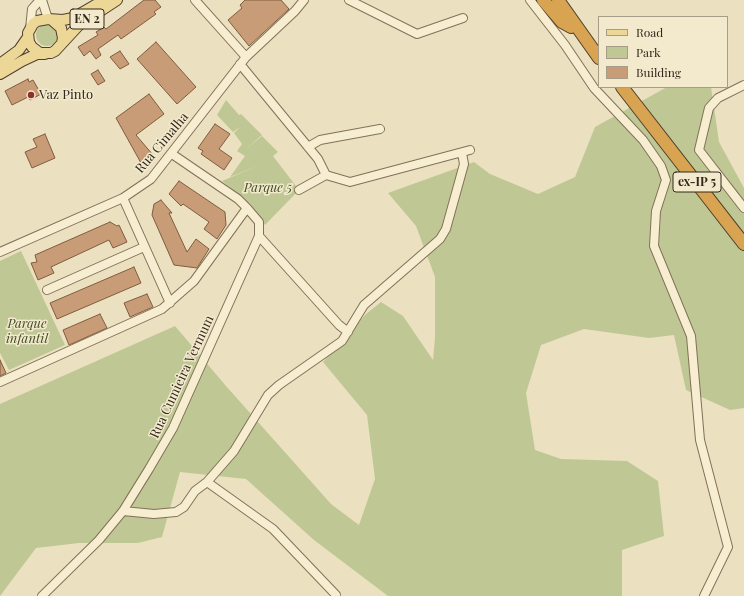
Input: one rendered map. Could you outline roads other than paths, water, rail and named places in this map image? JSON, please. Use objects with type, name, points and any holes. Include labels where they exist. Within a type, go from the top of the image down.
[{"type":"highway","points":[[543,0],[562,22],[576,30]]},
{"type":"highway","points":[[549,0],[598,57]]},
{"type":"highway","points":[[558,0],[576,30]]},
{"type":"highway","name":"ex-IP 5","points":[[623,88],[744,244]]},
{"type":"main road","name":"EN 2","points":[[0,64],[19,50],[37,21],[73,18],[104,0]]},
{"type":"main road","name":"EN 2","points":[[0,74],[37,54],[46,54],[56,51],[79,25],[117,0]]},
{"type":"main road","name":"EN 2","points":[[51,20],[61,28],[63,38],[62,43]]},
{"type":"main road","points":[[29,33],[32,47],[36,51],[46,54]]},
{"type":"street","points":[[29,33],[32,9],[41,0],[51,20]]},
{"type":"street","points":[[195,0],[243,60],[318,159],[326,175]]},
{"type":"street","name":"Rua Cimalha","points":[[0,252],[122,198],[151,179],[172,154],[243,60],[295,12],[304,0]]},
{"type":"street","points":[[349,0],[417,34],[463,18]]},
{"type":"street","points":[[530,0],[565,44],[594,88],[643,140],[661,166],[666,180],[656,210],[654,246],[691,336],[700,440],[728,547],[704,596]]},
{"type":"street","points":[[744,85],[718,98],[709,108],[699,150],[744,208]]},
{"type":"street","points":[[308,147],[320,140],[380,129]]},
{"type":"street","points":[[123,511],[154,514],[176,512],[184,507],[195,491],[207,482],[234,451],[268,395],[279,385],[342,341],[364,306],[440,239],[446,229],[466,152],[350,182],[326,175],[299,190]]},
{"type":"street","points":[[172,154],[238,199],[247,208],[258,222],[259,236],[339,325],[348,332]]},
{"type":"street","points":[[122,198],[170,303]]},
{"type":"street","points":[[0,382],[162,309],[194,281],[247,208]]},
{"type":"street","name":"Rua Cumieira Vermum","points":[[42,596],[99,540],[123,511],[173,428],[259,236]]},
{"type":"street","points":[[47,290],[144,247]]},
{"type":"street","points":[[207,482],[273,529],[336,596]]},
{"type":"place","name":"Vaz Pinto","points":[[31,95]]},
{"type":"park label","name":"Parque 5","points":[[268,188]]},
{"type":"park label","name":"Parque infantil","points":[[27,332]]}]
